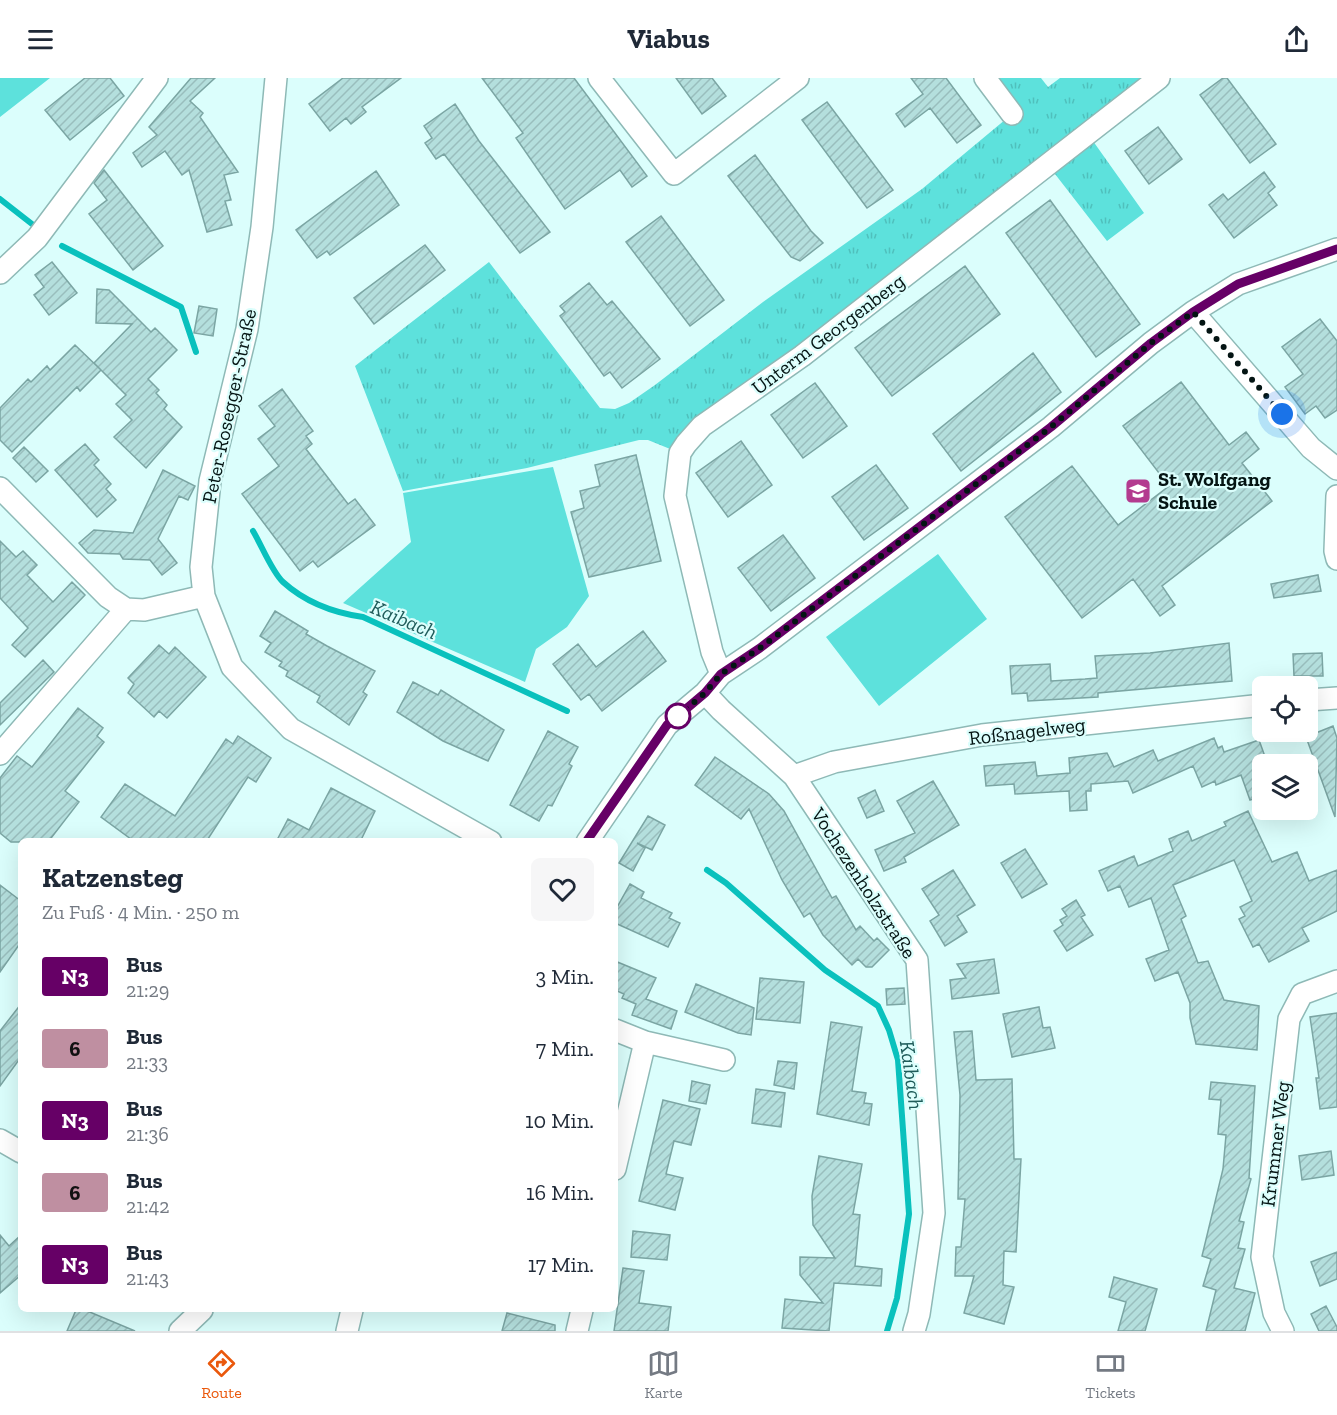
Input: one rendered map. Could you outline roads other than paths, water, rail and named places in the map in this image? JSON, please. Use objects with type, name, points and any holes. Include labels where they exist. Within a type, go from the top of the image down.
[{"type":"street","points":[[0,273],[37,238],[157,78]]},
{"type":"street","name":"Peter-Rosegger-Straße","points":[[276,78],[262,227],[247,329],[210,481],[201,567],[204,596],[232,667],[291,729],[484,838]]},
{"type":"street","points":[[599,78],[674,174],[798,78]]},
{"type":"street","points":[[985,78],[1012,114]]},
{"type":"street","name":"Unterm Georgenberg","points":[[721,674],[712,652],[675,496],[680,453],[686,444],[702,426],[820,342],[1159,78]]},
{"type":"street","points":[[589,838],[667,725],[705,693],[721,674],[760,648],[1051,427],[1151,343],[1193,312],[1238,284],[1337,249]]},
{"type":"street","points":[[1193,312],[1311,448],[1337,469]]},
{"type":"street","points":[[0,488],[108,597],[126,609],[144,610],[204,596]]},
{"type":"street","points":[[1337,496],[1335,551],[1337,559]]},
{"type":"street","points":[[0,754],[126,609]]},
{"type":"street","name":"Vochezenholzstraße","points":[[705,693],[794,776],[917,960],[934,1213],[914,1331]]},
{"type":"street","points":[[1318,699],[1337,698]]},
{"type":"street","name":"Roßnagelweg","points":[[794,776],[834,762],[982,735],[1252,706]]},
{"type":"street","name":"Krummer Weg","points":[[1283,1331],[1274,1313],[1262,1257],[1289,1019],[1302,994],[1337,981]]},
{"type":"street","points":[[618,1031],[645,1042],[724,1060]]},
{"type":"street","points":[[618,1156],[645,1042]]},
{"type":"street","points":[[0,1140],[18,1150]]},
{"type":"street","points":[[180,1331],[200,1312]]},
{"type":"street","points":[[347,1331],[352,1312]]},
{"type":"street","points":[[577,1331],[582,1312]]},
{"type":"waterway","name":"Kaibach","points":[[0,199],[32,224]]},
{"type":"waterway","name":"Kaibach","points":[[62,246],[181,307],[196,352]]},
{"type":"waterway","name":"Kaibach","points":[[253,531],[283,582],[311,601],[342,613],[363,617],[567,711]]},
{"type":"waterway","name":"Kaibach","points":[[707,870],[726,883],[825,970],[878,1006],[889,1030],[898,1060],[909,1214],[897,1298],[887,1331]]},
{"type":"place","name":"St. Wolfgang Schule","points":[[1138,491]]}]
